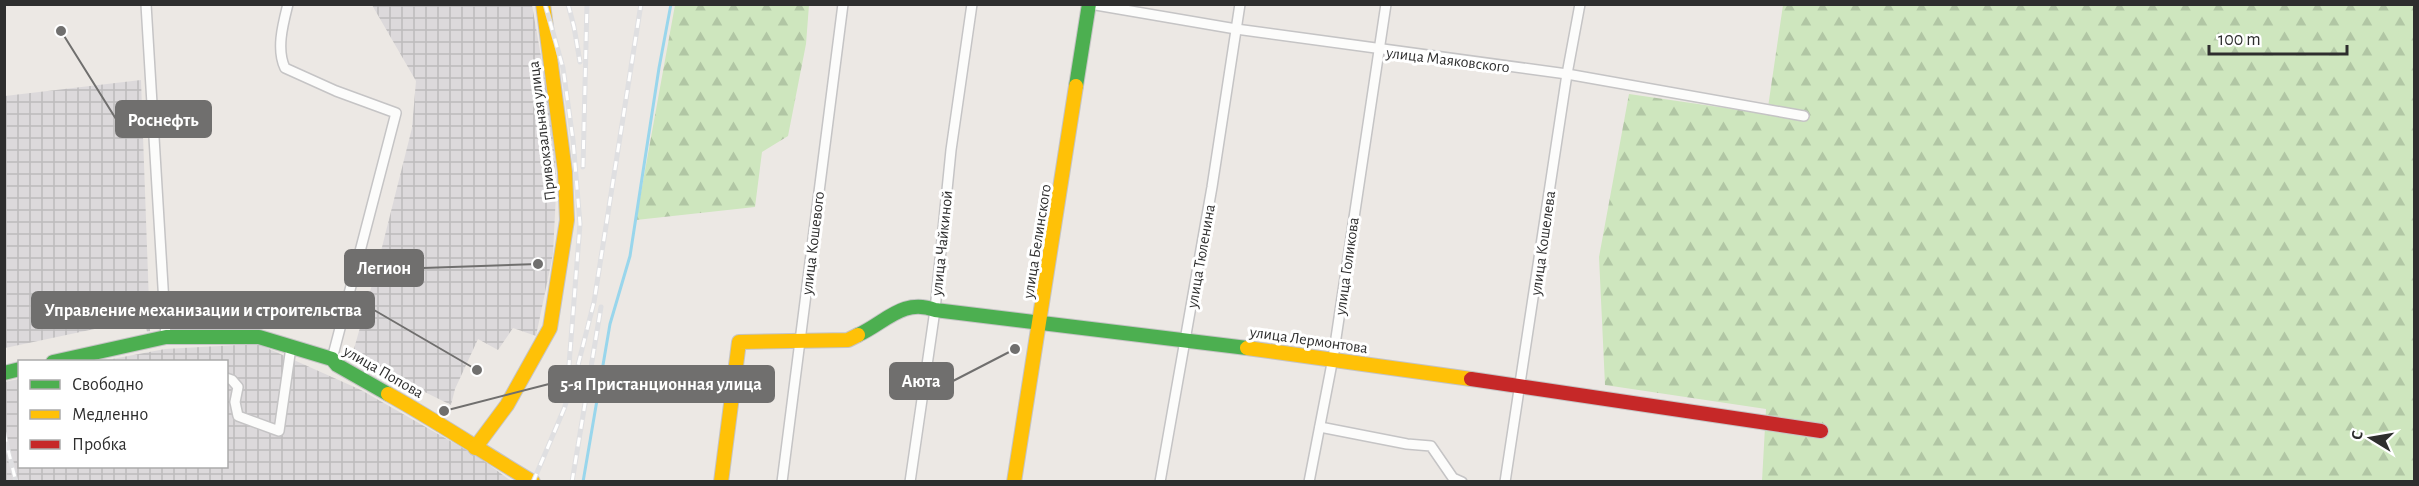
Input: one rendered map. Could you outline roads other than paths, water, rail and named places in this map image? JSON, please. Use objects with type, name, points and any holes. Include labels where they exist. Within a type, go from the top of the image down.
[{"type":"street","points":[[146,4],[166,337]]},
{"type":"street","points":[[288,4],[281,50],[281,61],[285,68],[336,91],[396,113],[332,359]]},
{"type":"street","name":"Привокзальная улица","points":[[475,448],[507,405],[550,328],[567,220],[565,172],[543,4]]},
{"type":"street","name":"улица Кошевого","points":[[782,482],[843,4]]},
{"type":"street","name":"улица Чайкиной","points":[[910,482],[934,310],[951,150],[972,4]]},
{"type":"street","name":"улица Маяковского","points":[[1090,4],[1378,50],[1567,74],[1804,116]]},
{"type":"street","name":"улица Белинского","points":[[1014,482],[1090,4]]},
{"type":"street","name":"улица Тюленина","points":[[1160,482],[1210,198],[1240,4]]},
{"type":"street","name":"улица Голикова","points":[[1309,482],[1333,358],[1386,4]]},
{"type":"street","name":"улица Кошелева","points":[[1505,482],[1567,74],[1580,4]]},
{"type":"street","name":"улица Лермонтова","points":[[721,482],[739,342],[848,340],[874,328],[901,309],[922,305],[934,310],[1039,324],[1333,358],[1821,431]]},
{"type":"street","name":"улица Попова","points":[[62,360],[166,337],[259,337],[332,359],[337,365],[435,420],[475,448],[533,482]]},
{"type":"street","points":[[228,379],[237,387],[235,402],[238,416],[279,431],[291,347]]},
{"type":"street","points":[[1320,428],[1407,444],[1431,446],[1454,480]]},
{"type":"waterway","points":[[583,482],[610,324],[630,256],[671,4]]},
{"type":"railway","points":[[545,4],[563,68],[573,140],[580,224],[569,365]]},
{"type":"railway","points":[[568,4],[580,62]]},
{"type":"railway","points":[[583,167],[587,4]]},
{"type":"railway","points":[[533,482],[564,409],[594,302],[641,4]]},
{"type":"railway","points":[[572,482],[601,307]]},
{"type":"railway","points":[[4,433],[16,482]]},
{"type":"place","name":"Роснефть","points":[[61,31]]},
{"type":"place","name":"Легион","points":[[538,264]]},
{"type":"place","name":"Аюта","points":[[1015,349]]},
{"type":"place","name":"Управление механизации и строительства","points":[[477,370]]},
{"type":"place","name":"5-я Пристанционная улица","points":[[444,411]]}]
